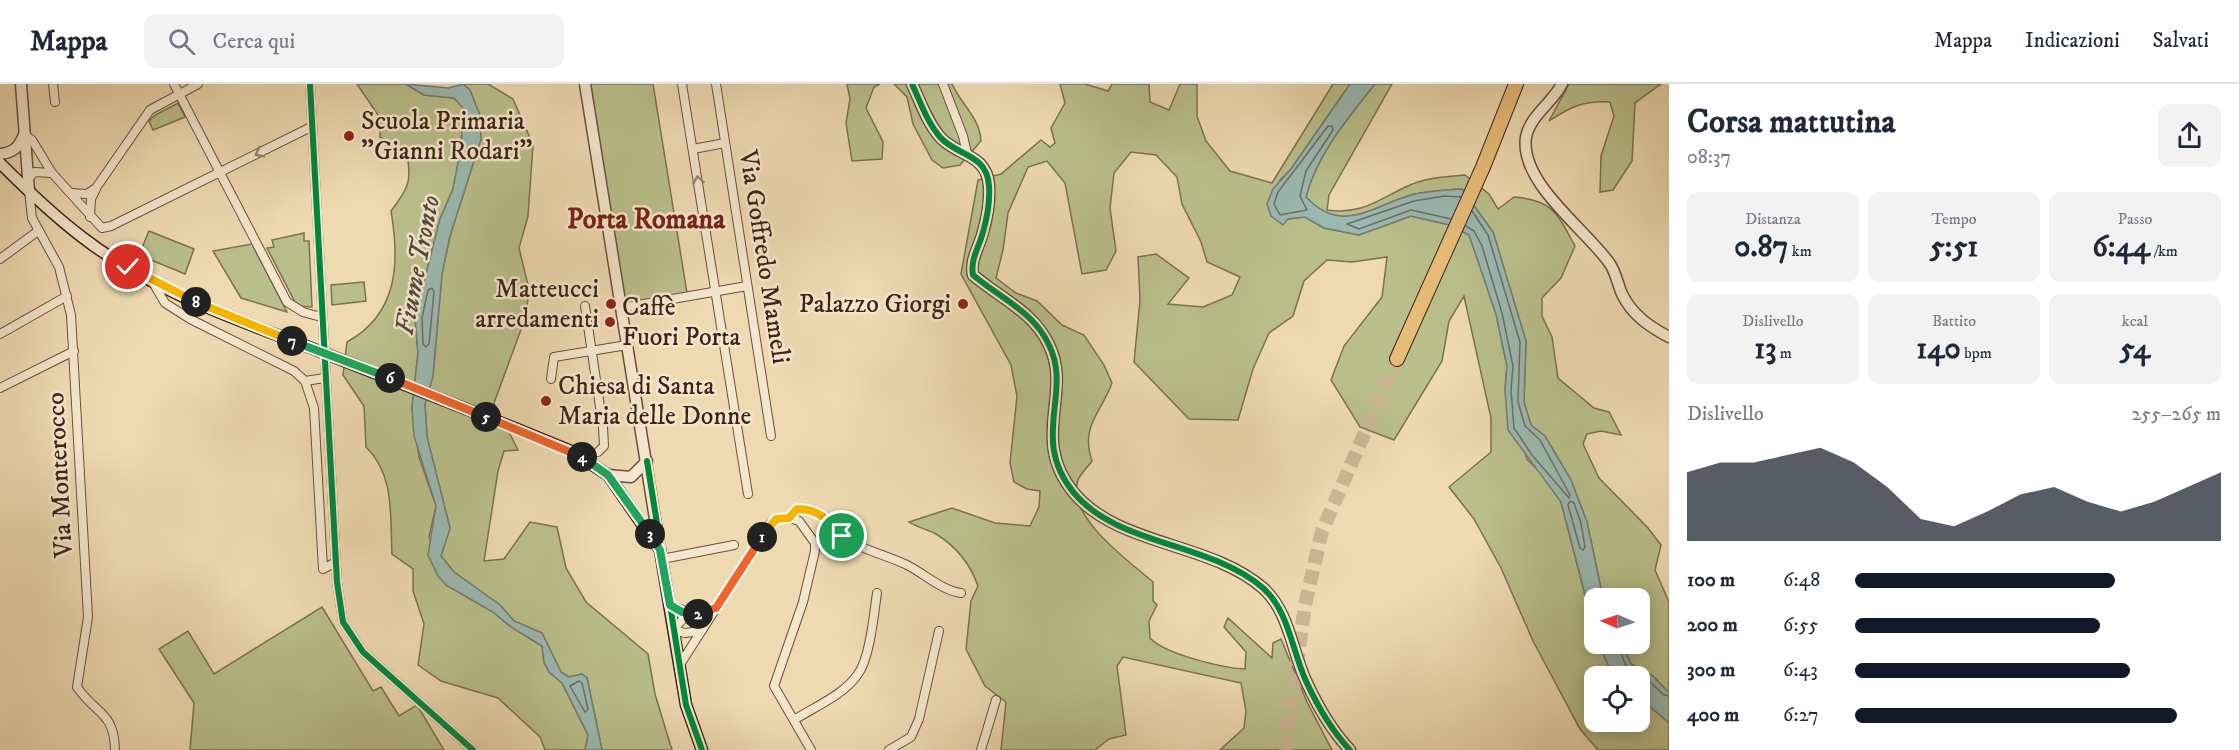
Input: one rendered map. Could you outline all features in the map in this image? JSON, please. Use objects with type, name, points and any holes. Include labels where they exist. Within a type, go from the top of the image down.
[{"type":"highway","points":[[1397,359],[1483,168],[1516,84]]},
{"type":"street","points":[[21,84],[28,186]]},
{"type":"street","points":[[53,84],[55,102]]},
{"type":"street","points":[[174,84],[287,302],[303,312],[321,317]]},
{"type":"street","points":[[90,217],[91,199],[96,188],[150,110],[198,84]]},
{"type":"street","points":[[310,84],[336,562],[343,622],[363,652],[473,750]]},
{"type":"street","points":[[585,84],[679,666],[692,727],[702,750]]},
{"type":"street","points":[[682,84],[748,494]]},
{"type":"street","name":"Via Goffredo Mameli","points":[[716,84],[771,436]]},
{"type":"street","points":[[912,84],[941,138],[967,153],[986,170],[989,186],[983,234],[971,264],[973,275],[1016,305],[1034,323],[1050,345],[1056,385],[1051,439],[1057,466],[1074,493],[1094,511],[1118,524],[1154,540],[1189,549],[1222,564],[1263,588],[1278,605],[1306,681],[1337,736],[1350,750]]},
{"type":"street","points":[[943,84],[963,136],[967,153]]},
{"type":"street","points":[[1562,84],[1532,122],[1526,138],[1527,157],[1535,178],[1611,265],[1623,296],[1638,317],[1669,337]]},
{"type":"street","points":[[24,135],[32,140],[52,173],[102,228],[132,216],[311,127]]},
{"type":"street","points":[[0,154],[13,151],[20,145],[24,135]]},
{"type":"street","points":[[693,148],[725,144]]},
{"type":"street","points":[[0,163],[83,238],[152,281],[301,344],[571,451],[608,475],[661,555]]},
{"type":"street","points":[[28,186],[34,172],[52,173]]},
{"type":"street","name":"Via Monterocco","points":[[28,186],[32,218],[59,267],[67,296],[74,351],[88,616],[77,687],[86,700],[108,718],[114,731],[114,750]]},
{"type":"street","points":[[71,193],[87,194],[96,188]]},
{"type":"street","points":[[0,259],[38,231]]},
{"type":"street","points":[[152,281],[165,303],[190,319],[294,371],[305,381],[314,408],[323,569],[336,562]]},
{"type":"street","points":[[621,308],[747,286]]},
{"type":"street","points":[[0,334],[67,296]]},
{"type":"street","points":[[585,306],[603,427],[604,446],[598,452]]},
{"type":"street","points":[[551,379],[554,357],[627,345]]},
{"type":"street","points":[[0,388],[74,351]]},
{"type":"street","points":[[305,381],[325,378]]},
{"type":"street","points":[[608,475],[631,477],[647,460]]},
{"type":"street","points":[[789,518],[797,509],[817,512],[828,519],[842,536],[907,565],[952,592],[961,593]]},
{"type":"street","points":[[679,666],[770,524],[776,519],[789,518],[800,521],[814,543],[803,602],[774,686],[812,750]]},
{"type":"street","points":[[661,555],[734,545]]},
{"type":"street","points":[[794,720],[836,694],[859,674],[872,633],[877,593]]},
{"type":"street","points":[[670,605],[692,614]]},
{"type":"street","points":[[673,630],[682,620],[692,614],[716,608]]},
{"type":"street","points":[[673,630],[685,633],[701,631]]},
{"type":"street","points":[[889,750],[910,737],[919,719],[939,631]]},
{"type":"street","points":[[981,750],[996,700]]},
{"type":"green space","points":[[357,84],[406,84],[424,95],[454,98],[463,107],[461,148],[453,189],[440,219],[415,317],[418,353],[412,408],[419,457],[436,506],[429,537],[446,585],[493,612],[511,627],[542,646],[544,662],[549,672],[562,683],[588,735],[585,750],[545,750],[540,737],[498,698],[441,681],[418,665],[424,624],[413,591],[413,569],[392,554],[391,511],[386,483],[382,470],[366,447],[364,406],[343,375],[347,342],[377,317],[392,286],[395,249],[391,211],[402,196],[409,177],[406,152],[380,137],[380,118]]},
{"type":"green space","points":[[463,84],[488,84],[513,99],[533,145],[528,216],[519,248],[529,289],[526,316],[494,403],[518,450],[504,451],[498,471],[484,561],[504,559],[530,522],[557,527],[566,568],[586,602],[648,654],[655,694],[672,750],[602,750],[587,678],[582,674],[569,677],[561,672],[542,633],[514,621],[500,605],[454,572],[441,556],[450,528],[427,437],[425,404],[433,376],[442,274],[450,236],[481,139],[470,90]]},
{"type":"green space","points":[[590,84],[653,84],[687,293],[625,305]]},
{"type":"green space","points":[[847,84],[880,84],[874,87],[866,108],[883,142],[882,159],[852,161],[846,123],[850,99]]},
{"type":"green space","points":[[894,84],[952,84],[974,118],[981,141],[960,165],[943,168],[932,160],[913,124],[907,97]]},
{"type":"green space","points":[[1060,84],[1085,84],[1108,91],[1112,84],[1149,84],[1150,102],[1169,110],[1180,84],[1197,84],[1197,116],[1206,141],[1230,171],[1272,183],[1333,84],[1350,84],[1291,169],[1280,180],[1288,219],[1305,217],[1324,228],[1359,235],[1411,216],[1450,225],[1469,234],[1496,314],[1507,366],[1505,390],[1527,459],[1544,476],[1561,502],[1584,591],[1584,654],[1603,654],[1608,666],[1584,666],[1584,732],[1650,732],[1650,707],[1669,723],[1669,750],[1598,750],[1580,729],[1533,641],[1501,568],[1474,519],[1449,487],[1491,452],[1491,418],[1464,296],[1449,321],[1442,361],[1394,440],[1360,427],[1331,380],[1344,346],[1382,297],[1387,257],[1352,262],[1327,260],[1304,281],[1293,316],[1269,333],[1253,369],[1238,420],[1189,419],[1134,362],[1140,300],[1138,257],[1156,254],[1189,278],[1168,304],[1203,307],[1232,295],[1240,277],[1207,262],[1201,242],[1182,204],[1177,177],[1156,155],[1131,152],[1114,173],[1110,208],[1116,251],[1106,270],[1082,274],[1065,183],[1047,161],[1028,167],[1008,213],[1003,250],[996,278],[1016,293],[1037,301],[1062,325],[1084,335],[1104,365],[1112,383],[1090,429],[1089,449],[1092,461],[1078,480],[1077,494],[1081,509],[1102,537],[1153,582],[1153,601],[1157,605],[1149,621],[1150,638],[1157,644],[1181,655],[1245,669],[1246,652],[1224,627],[1228,618],[1272,658],[1273,643],[1281,639],[1307,702],[1332,750],[1220,750],[1244,728],[1246,711],[1241,683],[1123,657],[1117,666],[1126,735],[1109,739],[1095,750],[1001,750],[1006,702],[985,686],[966,649],[971,601],[978,586],[975,578],[962,556],[950,544],[936,534],[909,522],[952,508],[995,523],[1030,526],[1039,507],[1040,491],[1027,489],[1014,482],[1010,463],[1017,396],[1011,365],[961,274],[978,180],[1001,174],[1041,140],[1050,147],[1055,143],[1051,128],[1065,103]]},
{"type":"green space","points":[[1375,84],[1392,84],[1329,195],[1327,210],[1361,208],[1423,180],[1465,175],[1489,194],[1498,209],[1514,197],[1546,205],[1558,217],[1575,246],[1561,278],[1542,298],[1542,316],[1552,337],[1558,378],[1594,408],[1609,412],[1621,435],[1601,431],[1587,434],[1583,444],[1599,478],[1648,528],[1661,545],[1655,570],[1669,602],[1669,693],[1650,674],[1650,666],[1635,666],[1631,664],[1626,654],[1650,654],[1650,588],[1601,588],[1587,522],[1571,480],[1545,436],[1531,425],[1524,402],[1526,341],[1493,232],[1462,189],[1411,195],[1357,215],[1332,214],[1319,208],[1306,197],[1318,166],[1344,123]]},
{"type":"green space","points":[[1569,84],[1661,84],[1635,103],[1632,161],[1613,190],[1600,192],[1601,156],[1614,116],[1610,102],[1593,102],[1578,106],[1549,121]]},
{"type":"green space","points":[[178,103],[185,117],[153,130],[149,121],[155,115]]},
{"type":"green space","points":[[149,231],[194,249],[185,274],[139,255]]},
{"type":"green space","points":[[304,233],[304,241],[309,241],[312,307],[298,306],[267,248],[274,247],[272,240]]},
{"type":"green space","points":[[252,244],[287,312],[241,298],[213,251]]},
{"type":"green space","points":[[364,282],[366,301],[332,305],[331,285]]},
{"type":"green space","points":[[322,607],[373,691],[381,687],[399,716],[417,705],[444,750],[190,750],[194,703],[159,649],[188,631],[214,674]]},
{"type":"water","points":[[406,84],[448,88],[463,84],[470,90],[480,115],[481,139],[450,236],[442,274],[433,376],[425,404],[427,437],[450,528],[441,556],[454,572],[500,605],[514,621],[542,633],[561,672],[569,677],[582,674],[587,678],[602,750],[585,750],[588,735],[562,683],[549,672],[544,662],[542,646],[511,627],[493,612],[446,585],[438,576],[428,555],[436,506],[414,436],[412,408],[418,353],[415,317],[440,219],[453,189],[461,148],[463,108],[454,98],[424,95]]},
{"type":"water","points":[[1350,84],[1375,84],[1344,123],[1326,151],[1306,197],[1319,208],[1344,216],[1370,211],[1411,195],[1462,189],[1493,232],[1526,341],[1524,402],[1531,425],[1545,436],[1571,480],[1587,522],[1601,588],[1584,588],[1584,591],[1561,502],[1508,430],[1505,390],[1507,366],[1496,314],[1469,235],[1450,225],[1411,216],[1359,235],[1324,228],[1305,217],[1288,219],[1283,225],[1271,216],[1267,204],[1273,189],[1291,169]]},
{"type":"water","points":[[1603,654],[1626,654],[1631,664],[1635,666],[1608,666]]},
{"type":"water","points":[[1650,674],[1669,693],[1669,723],[1650,707]]},
{"type":"tunnel","points":[[1285,750],[1305,605],[1322,531],[1397,359]]},
{"type":"cycle path","points":[[310,84],[337,582],[343,622],[363,652],[473,750]]},
{"type":"cycle path","points":[[912,84],[935,131],[947,143],[977,161],[987,175],[988,209],[974,259],[973,275],[1035,323],[1049,345],[1055,363],[1057,381],[1054,454],[1061,473],[1074,493],[1093,510],[1115,524],[1217,561],[1263,588],[1279,608],[1301,669],[1315,699],[1331,726],[1350,750]]},
{"type":"cycle path","points":[[647,461],[686,705],[702,750]]},
{"type":"place","name":"Scuola Primaria \"Gianni Rodari\"","points":[[349,136]]},
{"type":"place","name":"Matteucci arredamenti","points":[[611,304]]},
{"type":"place","name":"Palazzo Giorgi","points":[[963,304]]},
{"type":"place","name":"Caffè Fuori Porta","points":[[610,322]]},
{"type":"place","name":"Chiesa di Santa Maria delle Donne","points":[[546,401]]},
{"type":"district","name":"Porta Romana","points":[[646,219]]},
{"type":"route","points":[[128,267],[196,302],[543,438],[586,459],[608,475],[660,550],[670,605],[682,612],[705,613],[716,608],[740,574],[770,524],[776,519],[789,518],[797,509],[817,512],[828,519],[842,536]]},
{"type":"water label","name":"Fiume Tronto","points":[[418,265]]}]
